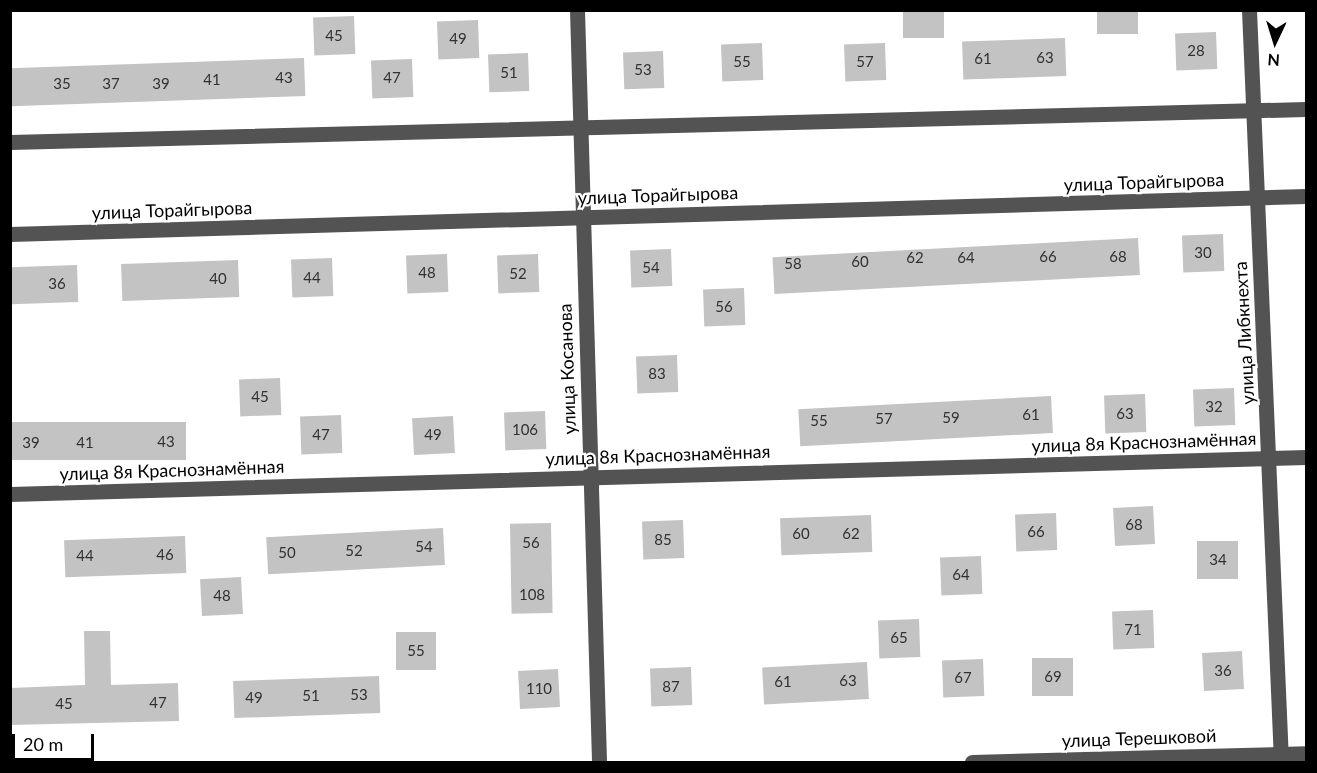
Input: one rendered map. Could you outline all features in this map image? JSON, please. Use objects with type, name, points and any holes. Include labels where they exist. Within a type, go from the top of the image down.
[{"type":"street","name":"улица Косанова","points":[[577,10],[599,762]]},
{"type":"street","name":"улица Либкнехта","points":[[1249,10],[1281,758]]},
{"type":"street","points":[[10,142],[580,124],[1254,111],[1306,108]]},
{"type":"street","name":"улица Торайгырова","points":[[10,234],[1306,196]]},
{"type":"street","name":"улица 8я Краснознамённая","points":[[10,494],[1306,457]]},
{"type":"street","name":"улица Терешковой","points":[[972,762],[1281,758],[1306,753]]},
{"type":"building","points":[[903,10],[944,10],[944,38],[903,38]]},
{"type":"building","points":[[1097,10],[1138,10],[1138,34],[1097,34]]},
{"type":"building","points":[[354,16],[355,54],[314,55],[313,17]]},
{"type":"building","points":[[478,20],[479,58],[438,59],[437,21]]},
{"type":"building","points":[[1216,32],[1217,69],[1176,70],[1175,33]]},
{"type":"building","points":[[1065,38],[1066,76],[963,80],[962,42]]},
{"type":"building","points":[[762,43],[763,80],[722,81],[721,44]]},
{"type":"building","points":[[885,43],[886,80],[845,81],[844,44]]},
{"type":"building","points":[[663,51],[664,88],[624,89],[623,52]]},
{"type":"building","points":[[528,53],[529,91],[489,92],[488,54]]},
{"type":"building","points":[[304,58],[305,96],[12,106],[10,68]]},
{"type":"building","points":[[412,59],[413,97],[372,98],[371,60]]},
{"type":"building","points":[[1223,234],[1224,271],[1183,272],[1182,235]]},
{"type":"building","points":[[1138,238],[1140,275],[774,294],[773,257]]},
{"type":"building","points":[[671,249],[672,286],[631,287],[630,250]]},
{"type":"building","points":[[447,254],[448,292],[407,293],[406,255]]},
{"type":"building","points":[[538,254],[539,292],[498,293],[497,255]]},
{"type":"building","points":[[332,258],[333,296],[292,297],[291,259]]},
{"type":"building","points":[[238,260],[239,297],[122,301],[121,264]]},
{"type":"building","points":[[77,265],[78,302],[11,304],[10,267]]},
{"type":"building","points":[[744,288],[745,325],[704,326],[703,289]]},
{"type":"building","points":[[677,355],[678,392],[637,393],[636,356]]},
{"type":"building","points":[[280,378],[281,415],[240,416],[239,379]]},
{"type":"building","points":[[1234,388],[1235,425],[1194,426],[1193,389]]},
{"type":"building","points":[[1145,394],[1146,432],[1105,433],[1104,395]]},
{"type":"building","points":[[1051,396],[1053,433],[800,446],[798,409]]},
{"type":"building","points":[[545,411],[546,449],[505,450],[504,412]]},
{"type":"building","points":[[341,415],[342,453],[301,454],[300,416]]},
{"type":"building","points":[[453,416],[455,453],[414,455],[412,418]]},
{"type":"building","points":[[10,422],[186,422],[186,460],[10,460]]},
{"type":"building","points":[[1153,506],[1155,544],[1115,546],[1113,508]]},
{"type":"building","points":[[1056,513],[1057,550],[1016,551],[1015,514]]},
{"type":"building","points":[[871,515],[872,552],[781,555],[780,518]]},
{"type":"building","points":[[683,520],[684,558],[643,559],[642,521]]},
{"type":"building","points":[[551,523],[553,613],[512,614],[510,524]]},
{"type":"building","points":[[443,528],[445,565],[268,574],[266,537]]},
{"type":"building","points":[[185,536],[186,573],[65,577],[64,540]]},
{"type":"building","points":[[1197,541],[1238,541],[1238,579],[1197,579]]},
{"type":"building","points":[[981,556],[982,594],[941,595],[940,557]]},
{"type":"building","points":[[241,577],[243,614],[202,616],[200,579]]},
{"type":"building","points":[[1153,610],[1154,648],[1113,649],[1112,611]]},
{"type":"building","points":[[919,619],[920,657],[879,658],[878,620]]},
{"type":"building","points":[[84,631],[110,631],[111,685],[178,683],[179,721],[10,725],[10,688],[85,685]]},
{"type":"building","points":[[396,632],[436,632],[436,670],[396,670]]},
{"type":"building","points":[[1242,651],[1244,689],[1204,691],[1202,653]]},
{"type":"building","points":[[1032,658],[1073,658],[1073,696],[1032,696]]},
{"type":"building","points":[[983,659],[984,696],[943,697],[942,660]]},
{"type":"building","points":[[867,662],[869,699],[764,704],[762,667]]},
{"type":"building","points":[[691,667],[692,705],[651,706],[650,668]]},
{"type":"building","points":[[558,669],[560,707],[520,709],[518,671]]},
{"type":"building","points":[[379,676],[380,713],[234,718],[233,681]]}]
